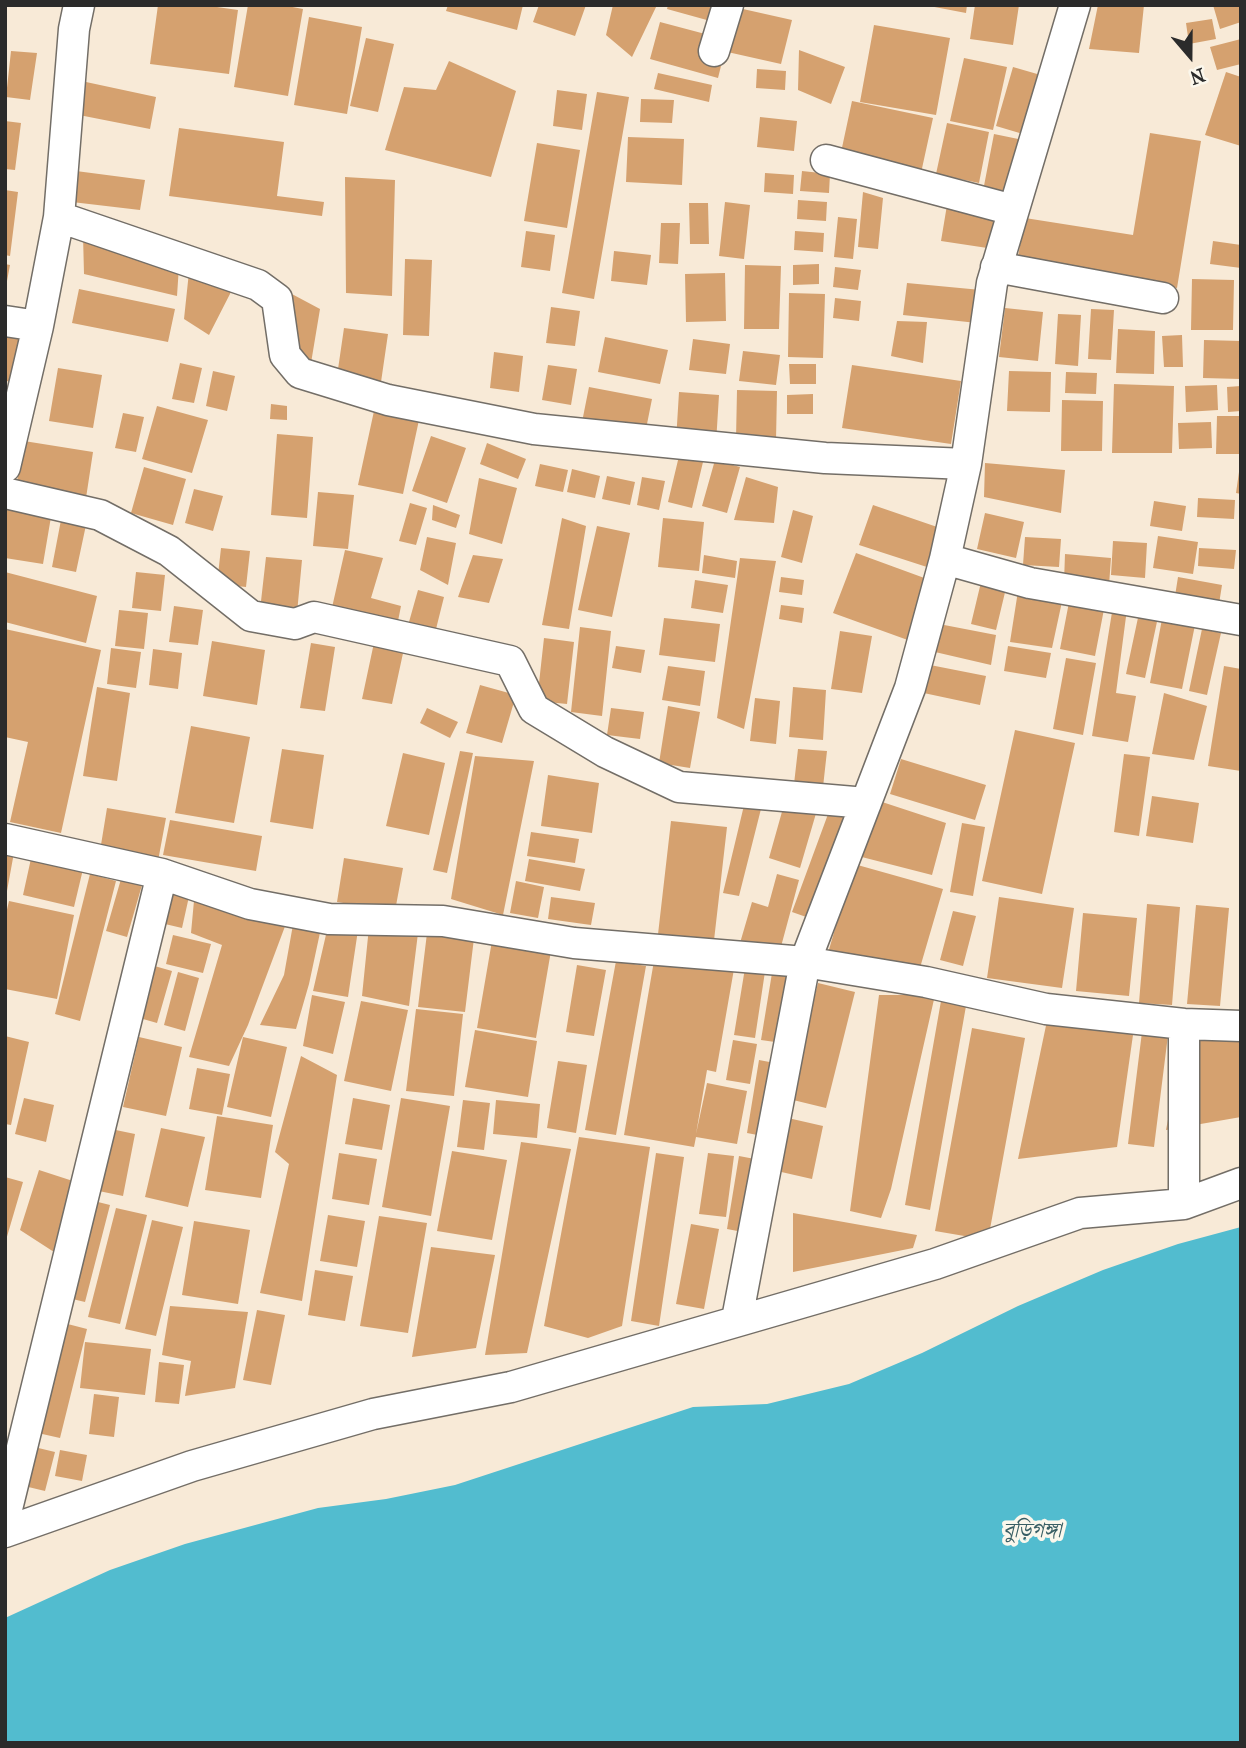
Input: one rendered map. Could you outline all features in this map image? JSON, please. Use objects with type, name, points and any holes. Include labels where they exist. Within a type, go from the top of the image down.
[{"type":"street","points":[[5,467],[38,326],[59,217],[74,29],[79,5]]},
{"type":"street","points":[[713,51],[727,5]]},
{"type":"street","points":[[737,1319],[805,962],[910,688],[945,559],[966,464],[992,283],[1075,5]]},
{"type":"street","points":[[825,160],[1013,210]]},
{"type":"street","points":[[59,217],[258,285],[277,299],[285,355],[300,373],[388,400],[534,429],[825,458],[966,464]]},
{"type":"street","points":[[996,267],[1163,298]]},
{"type":"street","points":[[5,321],[38,326]]},
{"type":"street","points":[[5,493],[100,514],[169,551],[251,616],[295,624],[314,617],[510,662],[534,709],[605,752],[679,787],[866,803]]},
{"type":"street","points":[[945,559],[1030,583],[1241,621]]},
{"type":"street","points":[[5,839],[162,874],[250,904],[329,919],[443,921],[574,943],[805,962],[926,982],[1046,1009],[1184,1024],[1241,1026]]},
{"type":"street","points":[[5,1517],[162,874]]},
{"type":"street","points":[[1184,1024],[1184,1204]]},
{"type":"street","points":[[5,1532],[192,1466],[373,1413],[511,1387],[737,1319],[935,1264],[1080,1213],[1184,1204],[1241,1183]]},
{"type":"water","name":"বুড়িগঙ্গা","points":[[1241,1227],[1241,1743],[5,1743],[5,1618],[110,1570],[185,1544],[318,1508],[386,1499],[455,1485],[693,1407],[767,1404],[849,1384],[1103,1270],[1178,1244]]},
{"type":"building","points":[[158,5],[203,5],[238,10],[229,74],[150,64]]},
{"type":"building","points":[[248,5],[282,5],[303,9],[288,96],[234,87]]},
{"type":"building","points":[[448,5],[523,5],[517,30],[446,11]]},
{"type":"building","points":[[539,5],[586,5],[575,36],[533,22]]},
{"type":"building","points":[[613,5],[657,5],[632,57],[606,35]]},
{"type":"building","points":[[668,5],[718,5],[714,22],[667,9]]},
{"type":"building","points":[[924,5],[967,5],[966,13]]},
{"type":"building","points":[[975,5],[1019,5],[1013,45],[970,39]]},
{"type":"building","points":[[1098,5],[1144,5],[1139,53],[1089,49]]},
{"type":"building","points":[[1213,5],[1241,5],[1241,22],[1220,29]]},
{"type":"building","points":[[734,7],[792,20],[781,64],[723,51]]},
{"type":"building","points":[[309,17],[362,27],[347,114],[294,105]]},
{"type":"building","points":[[1212,19],[1216,39],[1189,44],[1186,23]]},
{"type":"building","points":[[660,22],[709,35],[722,62],[718,78],[650,59]]},
{"type":"building","points":[[874,25],[950,38],[936,115],[860,102]]},
{"type":"building","points":[[366,38],[394,44],[378,112],[350,106]]},
{"type":"building","points":[[1241,39],[1241,64],[1217,70],[1210,47]]},
{"type":"building","points":[[799,50],[845,67],[831,104],[798,90]]},
{"type":"building","points":[[11,51],[37,53],[30,100],[6,97]]},
{"type":"building","points":[[964,58],[1007,67],[993,130],[950,121]]},
{"type":"building","points":[[449,61],[516,91],[491,177],[385,150],[404,87],[436,90]]},
{"type":"building","points":[[1013,67],[1051,78],[1033,137],[996,126]]},
{"type":"building","points":[[757,69],[786,71],[785,90],[756,88]]},
{"type":"building","points":[[1226,72],[1241,77],[1241,146],[1205,135]]},
{"type":"building","points":[[658,73],[712,85],[709,102],[654,89]]},
{"type":"building","points":[[86,82],[156,97],[150,129],[79,115]]},
{"type":"building","points":[[557,90],[587,94],[582,130],[553,126]]},
{"type":"building","points":[[597,92],[629,97],[594,299],[562,293]]},
{"type":"building","points":[[641,99],[674,100],[672,123],[640,122]]},
{"type":"building","points":[[852,101],[933,118],[921,173],[840,157]]},
{"type":"building","points":[[760,117],[797,121],[794,151],[757,147]]},
{"type":"building","points":[[5,121],[21,123],[15,170],[5,169]]},
{"type":"building","points":[[947,123],[989,132],[979,183],[936,174]]},
{"type":"building","points":[[179,128],[284,142],[277,196],[324,202],[322,216],[169,196]]},
{"type":"building","points":[[1150,133],[1201,141],[1177,288],[1017,262],[1025,218],[1133,235]]},
{"type":"building","points":[[994,134],[1028,141],[1016,197],[983,191]]},
{"type":"building","points":[[628,137],[684,139],[682,185],[626,182]]},
{"type":"building","points":[[537,143],[580,150],[567,228],[524,221]]},
{"type":"building","points":[[76,171],[145,180],[140,210],[72,202]]},
{"type":"building","points":[[802,171],[830,174],[829,193],[800,191]]},
{"type":"building","points":[[765,173],[794,175],[793,194],[764,192]]},
{"type":"building","points":[[345,177],[395,180],[392,296],[346,293]]},
{"type":"building","points":[[5,190],[18,192],[10,256],[5,255]]},
{"type":"building","points":[[863,192],[883,198],[878,249],[858,247]]},
{"type":"building","points":[[798,200],[827,202],[826,221],[797,219]]},
{"type":"building","points":[[725,202],[750,205],[744,259],[719,256]]},
{"type":"building","points":[[689,203],[708,203],[709,244],[690,244]]},
{"type":"building","points":[[947,205],[1000,214],[994,249],[941,241]]},
{"type":"building","points":[[838,217],[857,219],[853,259],[834,257]]},
{"type":"building","points":[[661,223],[680,223],[678,264],[659,263]]},
{"type":"building","points":[[526,231],[555,235],[550,271],[521,267]]},
{"type":"building","points":[[795,231],[824,233],[823,252],[794,250]]},
{"type":"building","points":[[83,235],[179,266],[177,296],[84,274]]},
{"type":"building","points":[[1213,241],[1241,245],[1241,268],[1210,264]]},
{"type":"building","points":[[614,251],[651,255],[647,285],[611,281]]},
{"type":"building","points":[[405,259],[432,260],[429,336],[403,335]]},
{"type":"building","points":[[5,264],[10,265],[7,281],[5,281]]},
{"type":"building","points":[[819,264],[819,284],[793,285],[793,265]]},
{"type":"building","points":[[745,265],[781,266],[779,329],[744,329]]},
{"type":"building","points":[[835,267],[861,270],[858,290],[833,287]]},
{"type":"building","points":[[189,272],[232,290],[209,335],[184,319]]},
{"type":"building","points":[[725,273],[726,321],[686,322],[685,274]]},
{"type":"building","points":[[1192,279],[1234,280],[1233,330],[1191,330]]},
{"type":"building","points":[[907,283],[981,290],[977,323],[903,315]]},
{"type":"building","points":[[79,289],[175,309],[168,342],[72,323]]},
{"type":"building","points":[[290,293],[320,309],[311,363],[289,351],[296,317],[285,304]]},
{"type":"building","points":[[789,293],[825,294],[823,358],[788,357]]},
{"type":"building","points":[[835,298],[861,301],[859,321],[833,318]]},
{"type":"building","points":[[551,307],[580,311],[575,346],[546,343]]},
{"type":"building","points":[[1005,308],[1043,312],[1038,361],[999,357]]},
{"type":"building","points":[[1091,309],[1114,310],[1111,360],[1088,359]]},
{"type":"building","points":[[1058,314],[1081,315],[1078,366],[1055,364]]},
{"type":"building","points":[[897,321],[927,322],[923,363],[891,356]]},
{"type":"building","points":[[344,328],[388,334],[381,382],[337,376]]},
{"type":"building","points":[[5,329],[20,331],[15,382],[5,381]]},
{"type":"building","points":[[1118,329],[1155,331],[1154,374],[1116,373]]},
{"type":"building","points":[[1182,335],[1183,367],[1164,367],[1162,336]]},
{"type":"building","points":[[605,337],[668,350],[660,384],[598,372]]},
{"type":"building","points":[[693,339],[730,344],[726,374],[689,370]]},
{"type":"building","points":[[1204,340],[1241,341],[1241,379],[1203,378]]},
{"type":"building","points":[[743,351],[780,355],[776,385],[739,381]]},
{"type":"building","points":[[494,352],[523,356],[519,392],[490,388]]},
{"type":"building","points":[[180,363],[202,368],[194,403],[172,399]]},
{"type":"building","points":[[789,364],[816,364],[816,384],[790,384]]},
{"type":"building","points":[[548,365],[577,369],[571,405],[542,400]]},
{"type":"building","points":[[852,365],[961,381],[951,444],[842,428]]},
{"type":"building","points":[[58,368],[102,375],[93,428],[49,421]]},
{"type":"building","points":[[213,371],[235,376],[227,411],[206,406]]},
{"type":"building","points":[[1009,371],[1051,372],[1050,412],[1007,411]]},
{"type":"building","points":[[1066,372],[1097,373],[1096,394],[1065,393]]},
{"type":"building","points":[[1114,384],[1174,386],[1172,453],[1112,453]]},
{"type":"building","points":[[1217,385],[1218,410],[1186,412],[1185,386]]},
{"type":"building","points":[[1241,386],[1241,411],[1228,412],[1227,387]]},
{"type":"building","points":[[589,387],[652,399],[645,434],[582,422]]},
{"type":"building","points":[[737,390],[777,391],[776,440],[736,439]]},
{"type":"building","points":[[679,392],[719,395],[716,443],[676,441]]},
{"type":"building","points":[[813,394],[813,414],[787,414],[787,395]]},
{"type":"building","points":[[1062,400],[1103,401],[1102,451],[1061,451]]},
{"type":"building","points":[[271,404],[287,406],[287,420],[270,419]]},
{"type":"building","points":[[157,406],[208,420],[192,473],[142,459]]},
{"type":"building","points":[[374,411],[419,420],[403,494],[358,485]]},
{"type":"building","points":[[123,413],[144,417],[136,452],[115,448]]},
{"type":"building","points":[[1217,416],[1241,416],[1241,454],[1216,454]]},
{"type":"building","points":[[1211,422],[1212,448],[1179,449],[1178,423]]},
{"type":"building","points":[[277,434],[313,437],[307,518],[271,515]]},
{"type":"building","points":[[431,436],[466,448],[447,503],[412,491]]},
{"type":"building","points":[[24,441],[93,452],[86,498],[16,487]]},
{"type":"building","points":[[487,443],[526,459],[518,479],[480,464]]},
{"type":"building","points":[[679,456],[703,462],[692,508],[668,502]]},
{"type":"building","points":[[715,460],[740,467],[727,513],[702,506]]},
{"type":"building","points":[[985,463],[1065,470],[1061,513],[984,497]]},
{"type":"building","points":[[540,464],[568,470],[563,492],[535,486]]},
{"type":"building","points":[[144,467],[186,479],[173,525],[131,513]]},
{"type":"building","points":[[572,469],[600,476],[595,498],[567,492]]},
{"type":"building","points":[[1241,472],[1241,494],[1236,493]]},
{"type":"building","points":[[607,476],[635,482],[630,505],[602,499]]},
{"type":"building","points":[[642,477],[665,481],[659,510],[637,505]]},
{"type":"building","points":[[746,477],[778,487],[774,523],[734,520]]},
{"type":"building","points":[[479,478],[517,488],[502,544],[469,534]]},
{"type":"building","points":[[194,489],[223,496],[213,531],[185,523]]},
{"type":"building","points":[[318,492],[354,495],[348,549],[313,546]]},
{"type":"building","points":[[1198,498],[1235,500],[1234,519],[1197,517]]},
{"type":"building","points":[[1154,501],[1186,506],[1182,531],[1150,526]]},
{"type":"building","points":[[410,503],[427,508],[416,545],[399,541]]},
{"type":"building","points":[[7,504],[52,511],[43,564],[5,558]]},
{"type":"building","points":[[433,505],[460,515],[456,528],[432,520]]},
{"type":"building","points":[[873,505],[943,529],[930,568],[859,545]]},
{"type":"building","points":[[793,510],[813,516],[802,563],[781,557]]},
{"type":"building","points":[[985,513],[1024,522],[1016,558],[977,549]]},
{"type":"building","points":[[562,518],[586,526],[569,629],[542,625]]},
{"type":"building","points":[[663,518],[704,522],[699,571],[658,567]]},
{"type":"building","points":[[61,520],[86,525],[76,572],[52,567]]},
{"type":"building","points":[[597,526],[630,533],[612,617],[578,610]]},
{"type":"building","points":[[1158,536],[1198,542],[1193,574],[1153,568]]},
{"type":"building","points":[[427,537],[456,543],[448,585],[420,570]]},
{"type":"building","points":[[1025,537],[1061,539],[1059,567],[1023,565]]},
{"type":"building","points":[[1113,541],[1147,543],[1145,578],[1111,575]]},
{"type":"building","points":[[221,548],[250,551],[246,587],[217,584]]},
{"type":"building","points":[[1199,548],[1236,550],[1234,569],[1198,566]]},
{"type":"building","points":[[345,550],[383,558],[371,598],[401,606],[397,626],[331,612]]},
{"type":"building","points":[[856,553],[938,583],[916,643],[833,613]]},
{"type":"building","points":[[1065,554],[1111,558],[1109,585],[1064,582]]},
{"type":"building","points":[[473,555],[503,559],[489,603],[458,597]]},
{"type":"building","points":[[704,555],[737,561],[735,578],[702,573]]},
{"type":"building","points":[[266,557],[302,560],[297,613],[260,610]]},
{"type":"building","points":[[740,558],[776,561],[744,729],[717,718]]},
{"type":"building","points":[[5,572],[97,596],[86,643],[5,622]]},
{"type":"building","points":[[136,572],[165,575],[161,611],[132,608]]},
{"type":"building","points":[[781,577],[804,580],[802,595],[779,592]]},
{"type":"building","points":[[1178,577],[1222,585],[1219,604],[1175,596]]},
{"type":"building","points":[[982,578],[1007,584],[996,630],[971,624]]},
{"type":"building","points":[[695,580],[728,585],[723,613],[691,608]]},
{"type":"building","points":[[418,590],[444,597],[436,629],[409,622]]},
{"type":"building","points":[[1018,591],[1063,597],[1052,648],[1010,642]]},
{"type":"building","points":[[1070,597],[1105,604],[1095,656],[1060,649]]},
{"type":"building","points":[[781,605],[804,608],[802,623],[779,619]]},
{"type":"building","points":[[174,606],[203,610],[198,645],[169,642]]},
{"type":"building","points":[[1113,606],[1127,609],[1116,693],[1136,696],[1128,742],[1092,736]]},
{"type":"building","points":[[119,610],[148,613],[144,649],[115,646]]},
{"type":"building","points":[[1139,613],[1158,617],[1145,678],[1126,674]]},
{"type":"building","points":[[664,618],[720,624],[715,662],[659,655]]},
{"type":"building","points":[[1162,619],[1195,625],[1182,689],[1150,683]]},
{"type":"building","points":[[939,624],[996,635],[991,665],[935,652]]},
{"type":"building","points":[[580,627],[611,631],[602,716],[571,712]]},
{"type":"building","points":[[5,629],[101,650],[61,833],[10,822],[28,742],[5,737]]},
{"type":"building","points":[[1202,629],[1221,633],[1207,695],[1189,691]]},
{"type":"building","points":[[840,631],[872,636],[862,693],[831,689]]},
{"type":"building","points":[[375,638],[405,644],[392,704],[362,699]]},
{"type":"building","points":[[544,638],[574,642],[567,704],[537,701]]},
{"type":"building","points":[[212,641],[265,650],[257,705],[203,696]]},
{"type":"building","points":[[311,643],[335,647],[325,711],[300,708]]},
{"type":"building","points":[[616,646],[645,650],[641,673],[612,668]]},
{"type":"building","points":[[1008,646],[1051,653],[1046,678],[1004,671]]},
{"type":"building","points":[[111,648],[141,652],[136,688],[107,684]]},
{"type":"building","points":[[153,649],[182,653],[178,689],[149,685]]},
{"type":"building","points":[[1066,658],[1096,663],[1083,735],[1053,729]]},
{"type":"building","points":[[925,664],[986,676],[980,705],[919,692]]},
{"type":"building","points":[[668,666],[705,671],[700,706],[662,700]]},
{"type":"building","points":[[1224,666],[1241,669],[1241,771],[1208,766]]},
{"type":"building","points":[[480,685],[516,695],[502,743],[466,733]]},
{"type":"building","points":[[97,687],[130,693],[117,781],[83,776]]},
{"type":"building","points":[[793,687],[826,690],[823,740],[789,737]]},
{"type":"building","points":[[1164,693],[1207,706],[1194,760],[1152,754]]},
{"type":"building","points":[[755,698],[780,701],[776,744],[750,741]]},
{"type":"building","points":[[668,706],[700,712],[690,768],[659,763]]},
{"type":"building","points":[[427,708],[458,722],[450,738],[420,723]]},
{"type":"building","points":[[611,708],[644,712],[640,739],[607,735]]},
{"type":"building","points":[[191,726],[250,737],[234,823],[175,813]]},
{"type":"building","points":[[1015,730],[1075,743],[1042,894],[982,881]]},
{"type":"building","points":[[282,749],[324,755],[313,829],[270,822]]},
{"type":"building","points":[[798,749],[827,751],[823,787],[794,784]]},
{"type":"building","points":[[460,751],[473,753],[447,873],[433,870]]},
{"type":"building","points":[[403,753],[445,763],[429,835],[386,826]]},
{"type":"building","points":[[1124,754],[1150,757],[1139,836],[1114,832]]},
{"type":"building","points":[[475,756],[534,761],[503,915],[451,899]]},
{"type":"building","points":[[901,759],[986,785],[975,820],[890,794]]},
{"type":"building","points":[[548,775],[599,783],[592,833],[541,826]]},
{"type":"building","points":[[1152,796],[1199,803],[1193,843],[1146,836]]},
{"type":"building","points":[[746,797],[763,801],[739,896],[723,893]]},
{"type":"building","points":[[873,799],[946,823],[932,875],[854,855]]},
{"type":"building","points":[[785,801],[817,810],[800,868],[769,858]]},
{"type":"building","points":[[831,806],[850,814],[812,919],[792,912]]},
{"type":"building","points":[[107,808],[166,818],[158,861],[100,851]]},
{"type":"building","points":[[170,820],[262,836],[256,871],[163,855]]},
{"type":"building","points":[[671,821],[727,827],[713,949],[657,943]]},
{"type":"building","points":[[962,823],[985,827],[973,896],[950,892]]},
{"type":"building","points":[[531,832],[579,839],[575,863],[527,856]]},
{"type":"building","points":[[5,845],[15,847],[7,891],[5,891]]},
{"type":"building","points":[[32,854],[84,865],[74,907],[23,895]]},
{"type":"building","points":[[344,858],[403,868],[395,911],[337,902]]},
{"type":"building","points":[[529,859],[585,869],[580,891],[525,881]]},
{"type":"building","points":[[854,864],[943,889],[917,978],[828,953]]},
{"type":"building","points":[[90,874],[116,881],[80,1021],[55,1014]]},
{"type":"building","points":[[777,874],[799,880],[779,954],[740,943],[752,902],[768,907]]},
{"type":"building","points":[[121,879],[142,885],[127,937],[106,931]]},
{"type":"building","points":[[516,881],[544,887],[538,918],[510,913]]},
{"type":"building","points":[[173,888],[190,892],[182,928],[165,924]]},
{"type":"building","points":[[195,890],[287,921],[248,1025],[229,1066],[189,1057],[222,945],[191,933]]},
{"type":"building","points":[[551,897],[595,903],[591,925],[548,919]]},
{"type":"building","points":[[999,897],[1074,908],[1062,988],[987,978]]},
{"type":"building","points":[[9,901],[74,915],[57,999],[5,989],[5,918]]},
{"type":"building","points":[[1147,904],[1180,907],[1172,1005],[1139,1003]]},
{"type":"building","points":[[1196,905],[1229,908],[1220,1006],[1187,1004]]},
{"type":"building","points":[[953,911],[976,916],[963,966],[940,960]]},
{"type":"building","points":[[1083,913],[1137,918],[1129,996],[1076,991]]},
{"type":"building","points":[[294,919],[321,928],[296,1029],[260,1025],[284,975]]},
{"type":"building","points":[[428,925],[475,930],[465,1012],[418,1007]]},
{"type":"building","points":[[328,926],[358,930],[348,997],[313,991]]},
{"type":"building","points":[[369,927],[418,933],[409,1006],[362,996]]},
{"type":"building","points":[[173,935],[211,944],[203,973],[166,964]]},
{"type":"building","points":[[493,935],[552,945],[536,1038],[477,1028]]},
{"type":"building","points":[[655,955],[734,969],[716,1072],[707,1070],[696,1134],[707,1083],[747,1091],[737,1144],[696,1137],[694,1147],[624,1135]]},
{"type":"building","points":[[616,961],[646,966],[616,1135],[585,1130]]},
{"type":"building","points":[[746,962],[766,965],[755,1038],[734,1035]]},
{"type":"building","points":[[151,965],[172,971],[157,1023],[136,1017]]},
{"type":"building","points":[[577,965],[606,970],[594,1036],[566,1032]]},
{"type":"building","points":[[773,967],[793,971],[782,1043],[761,1040]]},
{"type":"building","points":[[178,972],[199,978],[185,1031],[164,1025]]},
{"type":"building","points":[[818,983],[855,992],[826,1108],[789,1099]]},
{"type":"building","points":[[312,995],[345,1002],[333,1054],[303,1046]]},
{"type":"building","points":[[879,995],[935,995],[891,1189],[881,1218],[850,1211]]},
{"type":"building","points":[[361,1001],[408,1010],[391,1091],[344,1081]]},
{"type":"building","points":[[941,1001],[966,1006],[930,1210],[905,1205]]},
{"type":"building","points":[[416,1009],[463,1014],[454,1096],[406,1091]]},
{"type":"building","points":[[1048,1016],[1134,1028],[1117,1147],[1018,1159]]},
{"type":"building","points":[[972,1028],[1025,1038],[988,1240],[935,1231]]},
{"type":"building","points":[[475,1030],[537,1041],[528,1097],[465,1087]]},
{"type":"building","points":[[1142,1032],[1168,1035],[1154,1147],[1128,1144]]},
{"type":"building","points":[[5,1036],[29,1042],[11,1125],[5,1124]]},
{"type":"building","points":[[1184,1036],[1241,1038],[1241,1117],[1166,1130]]},
{"type":"building","points":[[139,1037],[182,1047],[166,1116],[123,1107]]},
{"type":"building","points":[[243,1037],[287,1047],[271,1117],[227,1107]]},
{"type":"building","points":[[733,1040],[757,1044],[750,1084],[726,1080]]},
{"type":"building","points":[[301,1056],[337,1075],[302,1301],[260,1293],[289,1164],[275,1152]]},
{"type":"building","points":[[759,1060],[780,1064],[768,1137],[747,1133]]},
{"type":"building","points":[[558,1061],[587,1065],[576,1133],[547,1128]]},
{"type":"building","points":[[197,1068],[230,1074],[222,1115],[189,1109]]},
{"type":"building","points":[[24,1098],[54,1105],[46,1142],[15,1134]]},
{"type":"building","points":[[353,1098],[390,1105],[382,1150],[345,1144]]},
{"type":"building","points":[[401,1098],[450,1106],[431,1216],[382,1207]]},
{"type":"building","points":[[463,1100],[490,1103],[484,1150],[457,1147]]},
{"type":"building","points":[[496,1100],[540,1104],[537,1138],[493,1134]]},
{"type":"building","points":[[217,1116],[273,1125],[261,1198],[205,1190]]},
{"type":"building","points":[[788,1118],[823,1126],[812,1179],[777,1171]]},
{"type":"building","points":[[106,1128],[135,1134],[123,1196],[94,1190]]},
{"type":"building","points":[[161,1128],[205,1137],[188,1207],[145,1197]]},
{"type":"building","points":[[579,1137],[650,1147],[622,1326],[588,1338],[544,1326]]},
{"type":"building","points":[[521,1142],[571,1149],[527,1353],[485,1355]]},
{"type":"building","points":[[452,1151],[507,1160],[492,1240],[437,1231]]},
{"type":"building","points":[[339,1153],[377,1159],[369,1205],[332,1199]]},
{"type":"building","points":[[656,1153],[684,1157],[659,1326],[631,1321]]},
{"type":"building","points":[[708,1153],[734,1156],[726,1217],[699,1214]]},
{"type":"building","points":[[739,1156],[760,1160],[748,1233],[727,1229]]},
{"type":"building","points":[[39,1170],[76,1182],[54,1252],[20,1230]]},
{"type":"building","points":[[5,1177],[23,1182],[6,1240],[5,1240]]},
{"type":"building","points":[[90,1200],[110,1205],[85,1302],[64,1297]]},
{"type":"building","points":[[116,1208],[147,1215],[120,1324],[88,1317]]},
{"type":"building","points":[[793,1213],[917,1235],[913,1248],[793,1272]]},
{"type":"building","points":[[328,1215],[365,1221],[357,1267],[320,1261]]},
{"type":"building","points":[[379,1216],[427,1223],[408,1333],[360,1326]]},
{"type":"building","points":[[152,1220],[183,1227],[156,1336],[125,1329]]},
{"type":"building","points":[[194,1221],[250,1230],[238,1304],[182,1295]]},
{"type":"building","points":[[691,1224],[719,1229],[704,1309],[676,1304]]},
{"type":"building","points":[[431,1247],[495,1255],[476,1348],[412,1357]]},
{"type":"building","points":[[315,1270],[353,1276],[345,1321],[308,1315]]},
{"type":"building","points":[[170,1306],[248,1312],[235,1388],[185,1396],[191,1361],[162,1355]]},
{"type":"building","points":[[257,1310],[285,1315],[271,1385],[243,1380]]},
{"type":"building","points":[[56,1321],[87,1329],[60,1438],[29,1431]]},
{"type":"building","points":[[85,1342],[151,1349],[145,1395],[80,1388]]},
{"type":"building","points":[[159,1362],[184,1365],[179,1404],[155,1402]]},
{"type":"building","points":[[94,1394],[119,1397],[114,1437],[89,1434]]},
{"type":"building","points":[[30,1446],[55,1452],[45,1491],[20,1485]]},
{"type":"building","points":[[60,1450],[87,1455],[82,1481],[55,1476]]}]
